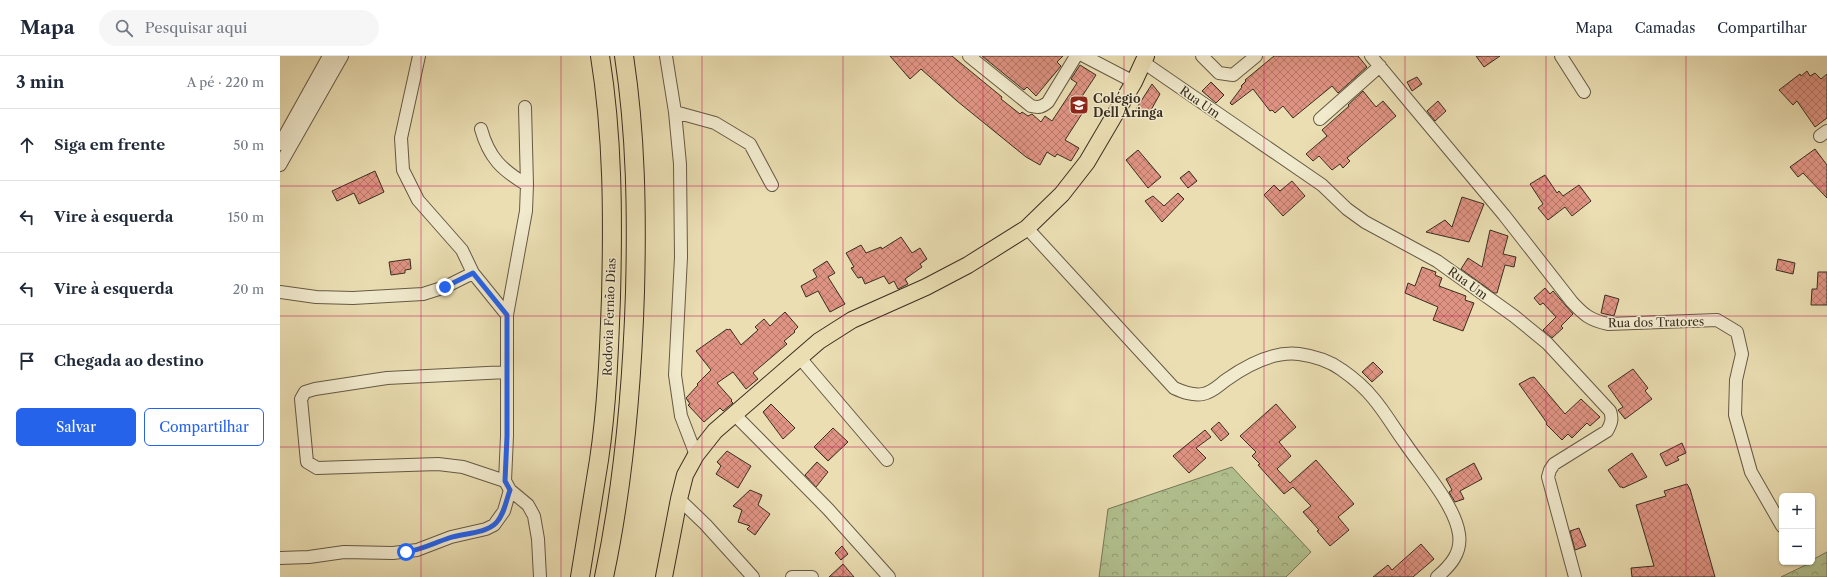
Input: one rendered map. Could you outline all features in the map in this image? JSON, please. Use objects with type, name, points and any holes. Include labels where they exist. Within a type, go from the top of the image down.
[{"type":"highway","name":"Rodovia Fernão Dias","points":[[580,577],[599,459],[609,360],[612,257],[612,170],[600,56]]},
{"type":"highway","name":"Rodovia Fernão Dias","points":[[604,577],[611,542],[622,462],[633,360],[636,259],[635,171],[628,82],[624,56]]},
{"type":"main road","points":[[664,577],[678,499],[685,475],[696,454],[715,431],[819,341],[852,320],[961,268],[1027,228],[1062,194],[1087,162],[1134,82],[1144,59]]},
{"type":"street","points":[[280,144],[329,56]]},
{"type":"street","points":[[280,165],[342,56]]},
{"type":"street","points":[[419,56],[401,138],[403,170],[418,200],[462,250],[473,273],[507,315]]},
{"type":"street","points":[[666,56],[675,112],[680,164],[681,257],[675,375],[681,416],[696,454]]},
{"type":"street","points":[[969,56],[1031,106],[1039,108],[1043,107],[1048,102],[1076,56]]},
{"type":"street","points":[[1084,56],[1134,82]]},
{"type":"street","points":[[1202,56],[1218,73],[1233,75],[1256,56]]},
{"type":"street","name":"Rua dos Tratores","points":[[1371,56],[1504,215],[1584,315],[1594,321],[1608,324],[1717,320],[1737,332],[1742,354],[1736,380],[1735,415],[1751,472],[1779,521]]},
{"type":"street","points":[[1562,56],[1584,92]]},
{"type":"street","name":"Rua Um","points":[[1144,59],[1322,185],[1346,209],[1381,232],[1437,261],[1514,316],[1547,344],[1610,411],[1612,418],[1611,425],[1607,431],[1554,464],[1548,477],[1575,577]]},
{"type":"street","points":[[1320,119],[1380,66]]},
{"type":"street","points":[[280,558],[309,557],[344,552],[393,554],[417,550],[450,537],[486,529],[494,525],[504,511],[507,485],[507,315],[509,296],[524,229],[528,186],[525,107]]},
{"type":"street","points":[[675,112],[715,123],[750,144],[772,185]]},
{"type":"street","points":[[481,129],[484,142],[495,160],[508,172],[528,186]]},
{"type":"street","points":[[1027,228],[1174,388],[1184,392],[1203,394],[1214,390],[1236,373],[1255,363],[1284,354],[1299,354],[1313,357],[1329,362],[1342,370],[1373,398],[1444,498],[1455,520],[1459,534],[1459,544],[1456,556],[1447,568],[1437,577]]},
{"type":"street","points":[[280,292],[316,297],[353,298],[423,294],[445,287],[473,273]]},
{"type":"street","points":[[800,358],[887,460]]},
{"type":"street","points":[[507,372],[387,378],[315,389],[305,392],[301,399],[307,462],[317,468],[438,464],[463,467],[507,485],[528,505],[534,516],[538,539],[540,577]]},
{"type":"street","points":[[734,414],[828,509],[889,577]]},
{"type":"street","points":[[678,499],[706,525],[753,577]]},
{"type":"street","points":[[792,577],[812,577]]},
{"type":"green space","points":[[1232,467],[1311,552],[1286,577],[1099,577],[1108,509]]},
{"type":"green space","points":[[1827,552],[1827,577],[1781,577],[1806,565],[1815,565],[1815,558]]},
{"type":"building","points":[[890,56],[952,56],[1002,97],[1001,99],[1020,114],[1022,112],[1028,116],[1032,114],[1041,122],[1045,116],[1052,121],[1077,83],[1071,79],[1080,65],[1096,75],[1077,104],[1085,109],[1065,140],[1079,148],[1071,161],[1057,154],[1055,157],[1047,152],[1040,165],[1026,157],[957,101],[921,69],[910,79]]},
{"type":"building","points":[[982,56],[1063,56],[1057,62],[1061,66],[1036,96],[1027,87],[1024,90]]},
{"type":"building","points":[[1274,56],[1358,56],[1367,67],[1338,93],[1332,86],[1293,118],[1283,106],[1275,113],[1272,110],[1270,111],[1253,89],[1232,105],[1230,103],[1246,81],[1245,80]]},
{"type":"building","points":[[1476,56],[1500,56],[1484,67]]},
{"type":"building","points":[[1807,71],[1810,76],[1815,73],[1821,79],[1827,74],[1827,118],[1815,127],[1797,101],[1793,105],[1779,90],[1800,74],[1801,76]]},
{"type":"building","points":[[1417,77],[1422,84],[1412,91],[1407,82]]},
{"type":"building","points":[[1211,82],[1224,95],[1216,103],[1202,91]]},
{"type":"building","points":[[1152,84],[1160,94],[1147,117],[1136,109]]},
{"type":"building","points":[[1363,91],[1376,107],[1383,101],[1396,116],[1347,158],[1350,161],[1343,168],[1340,164],[1332,170],[1319,156],[1313,161],[1306,154],[1327,136],[1322,130],[1349,106],[1348,105]]},
{"type":"building","points":[[1438,101],[1446,111],[1435,121],[1427,111]]},
{"type":"building","points":[[1815,149],[1827,165],[1827,198],[1803,173],[1798,177],[1790,167]]},
{"type":"building","points":[[1138,150],[1161,177],[1148,188],[1126,160]]},
{"type":"building","points":[[375,171],[384,192],[359,204],[354,193],[337,201],[332,191]]},
{"type":"building","points":[[1189,171],[1197,181],[1188,188],[1180,178]]},
{"type":"building","points":[[1545,175],[1557,193],[1559,191],[1563,196],[1579,185],[1591,201],[1572,216],[1565,207],[1548,220],[1538,208],[1543,204],[1530,184]]},
{"type":"building","points":[[1292,181],[1305,196],[1283,216],[1264,195],[1274,185],[1280,191]]},
{"type":"building","points":[[1178,193],[1184,199],[1162,222],[1145,201],[1153,196],[1164,206]]},
{"type":"building","points":[[1462,197],[1484,204],[1469,242],[1426,232],[1445,220],[1452,227]]},
{"type":"building","points":[[1490,230],[1508,236],[1503,254],[1516,257],[1514,267],[1505,265],[1497,293],[1494,293],[1461,269],[1468,258],[1482,267]]},
{"type":"building","points":[[901,237],[912,253],[920,248],[927,259],[920,264],[922,267],[905,279],[908,284],[898,289],[894,281],[889,284],[884,276],[865,284],[862,277],[858,278],[851,268],[854,267],[846,253],[861,245],[866,253],[881,247],[882,249]]},
{"type":"building","points":[[410,259],[411,269],[405,270],[405,273],[391,275],[389,262]]},
{"type":"building","points":[[1778,259],[1795,263],[1793,274],[1776,270]]},
{"type":"building","points":[[827,261],[835,273],[828,277],[845,304],[830,312],[818,291],[806,297],[801,286],[817,277],[813,270]]},
{"type":"building","points":[[1422,267],[1436,272],[1435,275],[1442,278],[1439,286],[1466,296],[1465,300],[1474,303],[1463,331],[1433,320],[1438,307],[1405,293],[1408,283],[1415,286]]},
{"type":"building","points":[[1818,272],[1827,272],[1827,305],[1811,305],[1812,289],[1817,289]]},
{"type":"building","points":[[1545,288],[1550,294],[1553,291],[1573,314],[1561,326],[1563,328],[1552,338],[1543,330],[1556,317],[1543,303],[1540,305],[1534,298]]},
{"type":"building","points":[[1605,295],[1619,299],[1614,316],[1601,313]]},
{"type":"building","points":[[785,312],[798,327],[794,331],[795,332],[784,341],[787,344],[753,373],[758,379],[746,389],[733,372],[717,383],[733,403],[723,411],[720,408],[704,422],[688,405],[690,404],[686,398],[711,370],[696,351],[727,329],[730,329],[741,345],[758,330],[755,327],[764,319],[770,326]]},
{"type":"building","points":[[1373,362],[1383,372],[1372,382],[1362,372]]},
{"type":"building","points":[[1633,369],[1648,388],[1645,391],[1652,399],[1625,419],[1618,410],[1623,407],[1608,386]]},
{"type":"building","points":[[1534,377],[1565,414],[1581,399],[1600,417],[1590,426],[1587,423],[1572,438],[1568,434],[1562,440],[1546,424],[1547,423],[1519,384]]},
{"type":"building","points":[[771,404],[795,428],[783,439],[763,412]]},
{"type":"building","points":[[1276,404],[1296,427],[1279,442],[1291,456],[1277,469],[1290,483],[1316,460],[1354,504],[1338,517],[1349,530],[1330,546],[1317,531],[1319,530],[1303,512],[1311,506],[1293,487],[1284,494],[1258,465],[1260,464],[1252,456],[1256,452],[1240,436]]},
{"type":"building","points":[[1219,422],[1229,434],[1221,441],[1211,429]]},
{"type":"building","points":[[833,428],[848,442],[828,461],[814,447]]},
{"type":"building","points":[[1205,430],[1211,437],[1196,448],[1206,458],[1189,473],[1173,456]]},
{"type":"building","points":[[1682,443],[1686,453],[1677,457],[1679,460],[1666,466],[1660,454]]},
{"type":"building","points":[[727,451],[751,466],[738,488],[716,474],[721,466],[717,462]]},
{"type":"building","points":[[1632,453],[1647,477],[1623,488],[1620,487],[1608,470]]},
{"type":"building","points":[[817,462],[828,472],[816,487],[805,475]]},
{"type":"building","points":[[1474,463],[1482,479],[1460,491],[1464,499],[1455,502],[1449,492],[1452,490],[1446,479]]},
{"type":"building","points":[[1687,484],[1690,489],[1715,577],[1632,577],[1631,568],[1654,566],[1636,505],[1666,496],[1664,491]]},
{"type":"building","points":[[750,490],[762,495],[758,505],[770,514],[755,535],[747,529],[750,526],[738,522],[742,510],[733,506]]},
{"type":"building","points":[[1579,528],[1586,546],[1575,550],[1570,531]]},
{"type":"building","points":[[1421,544],[1434,559],[1413,577],[1373,577],[1388,565],[1392,570]]},
{"type":"building","points":[[842,546],[848,554],[841,560],[835,553]]},
{"type":"building","points":[[843,564],[854,577],[829,577]]},
{"type":"place","name":"Colégio Dell Aringa","points":[[1079,105]]},
{"type":"route","points":[[406,552],[417,550],[450,537],[486,529],[494,525],[500,519],[504,511],[510,490],[505,481],[507,436],[507,315],[473,273],[445,287]]}]
